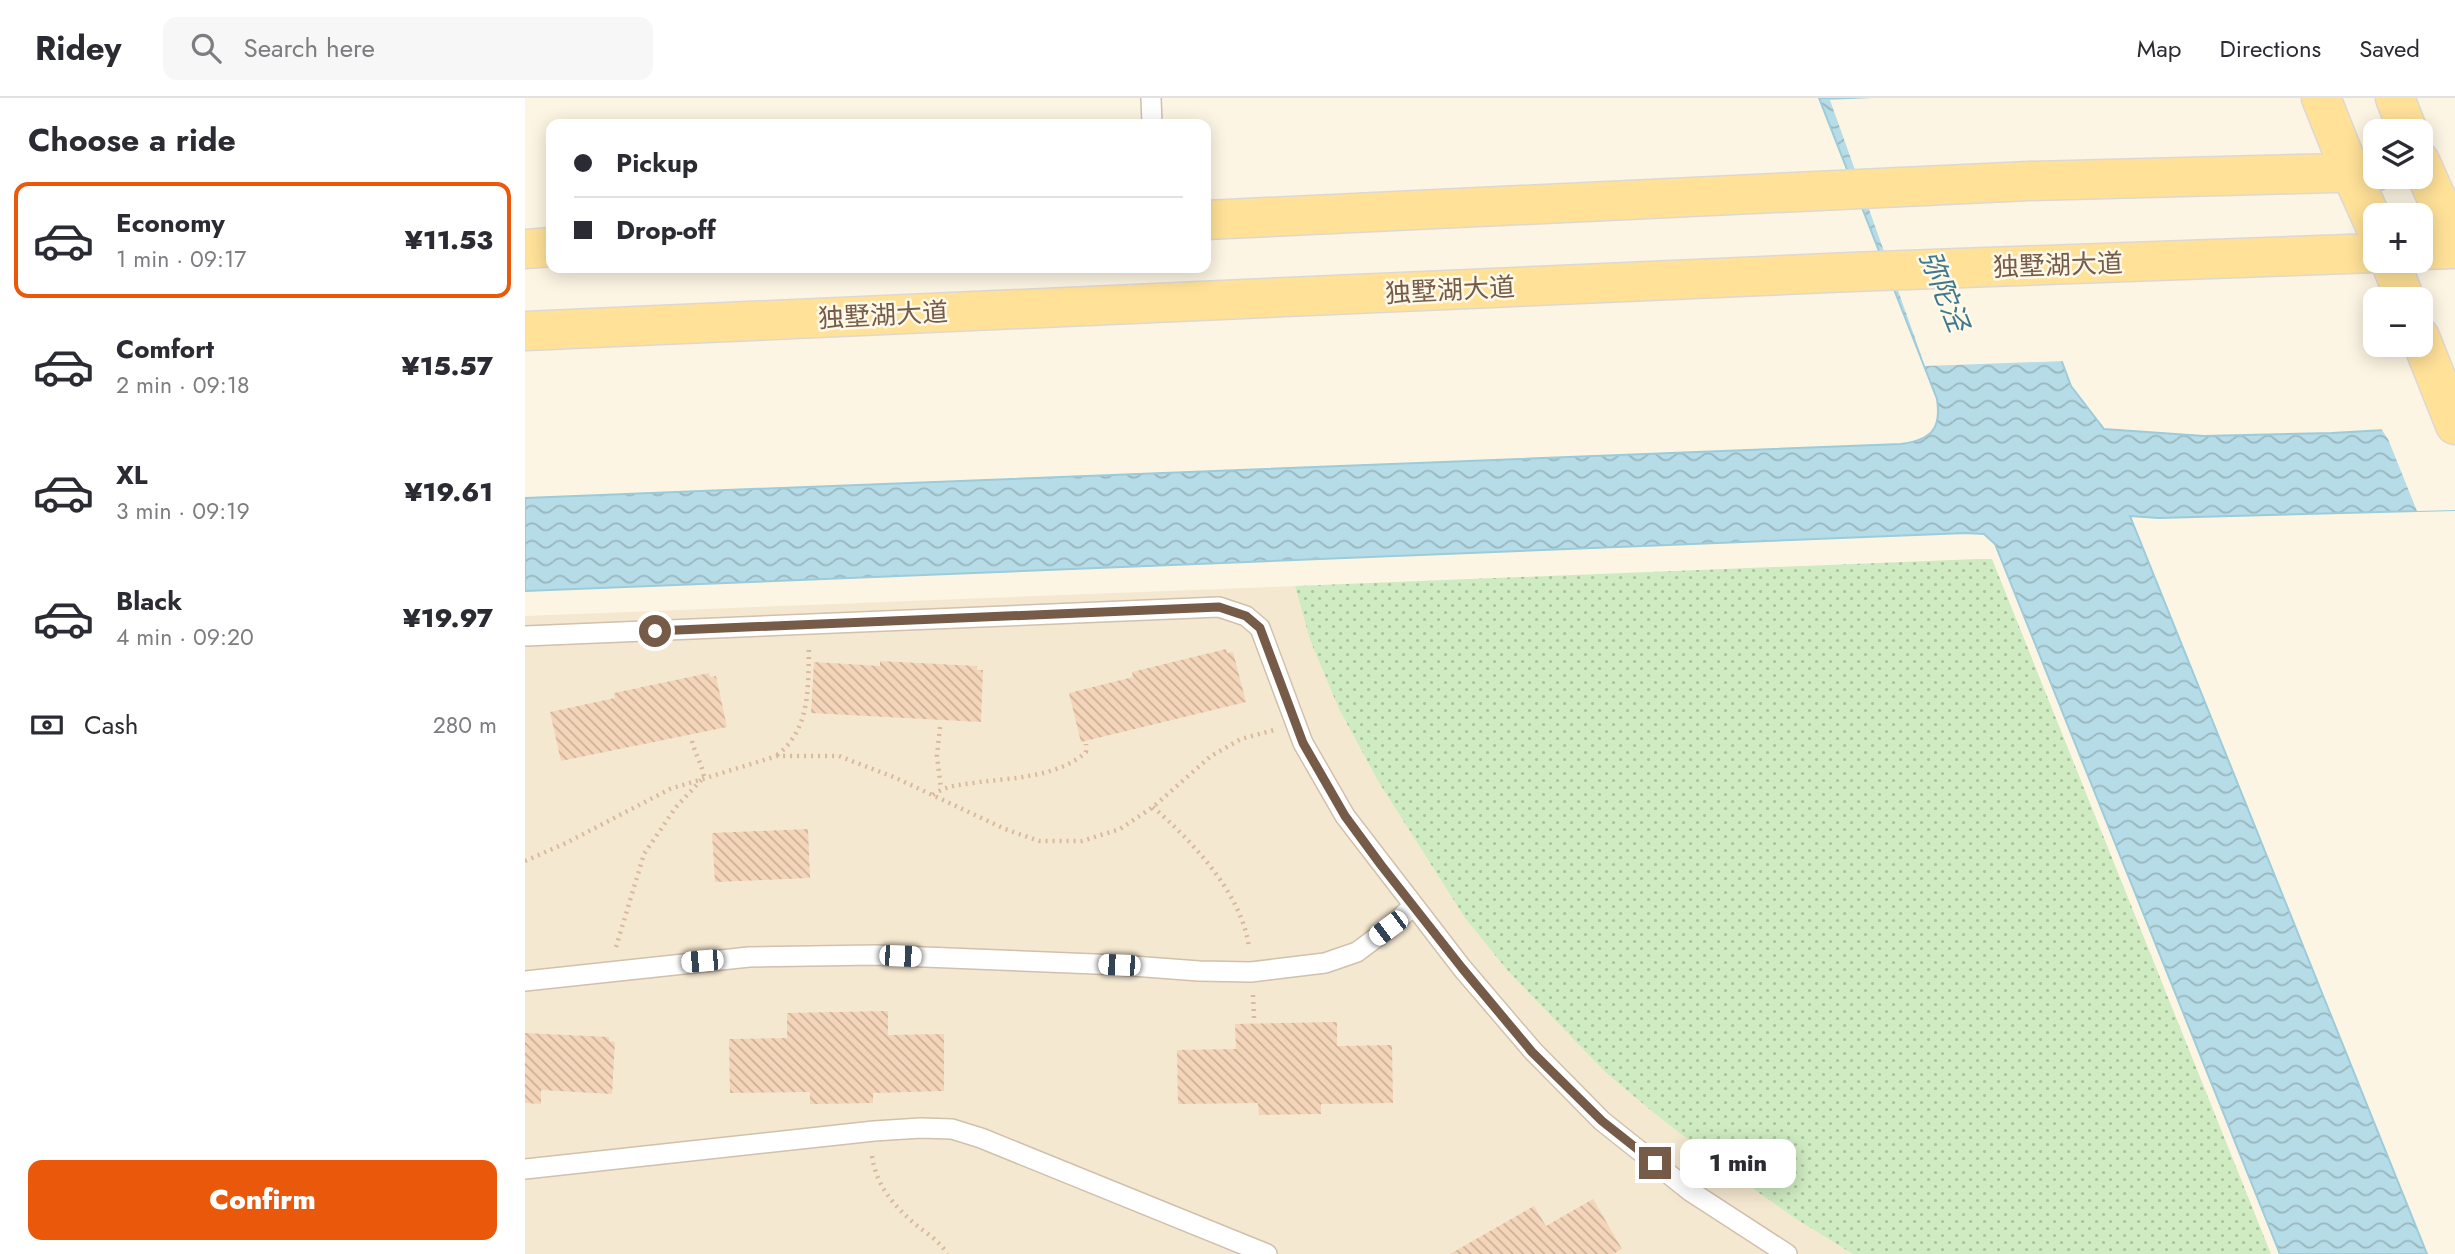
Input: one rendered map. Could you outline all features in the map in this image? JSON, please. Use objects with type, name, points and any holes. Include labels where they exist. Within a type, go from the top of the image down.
[{"type":"main road","points":[[1211,220],[2029,181],[2363,173],[2321,98]]},
{"type":"main road","points":[[2395,98],[2403,119]]},
{"type":"main road","points":[[2433,176],[2455,240]]},
{"type":"main road","points":[[525,249],[546,247]]},
{"type":"main road","points":[[2433,250],[2455,249]]},
{"type":"main road","name":"独墅湖大道","points":[[525,331],[1851,272],[2363,253]]},
{"type":"main road","points":[[2428,357],[2455,425]]},
{"type":"lane","points":[[1151,98],[1152,119]]},
{"type":"lane","points":[[525,636],[1219,607],[1246,616],[1260,628],[1303,743],[1345,816],[1413,906],[1532,1052],[1602,1121],[1691,1191],[1787,1254]]},
{"type":"lane","points":[[525,981],[749,957],[875,955],[1251,972],[1325,964],[1357,951],[1413,906]]},
{"type":"lane","points":[[525,1169],[874,1131],[951,1129],[993,1143],[1268,1254]]},
{"type":"path","points":[[777,756],[798,730],[807,706],[810,624]]},
{"type":"path","points":[[525,861],[566,843],[670,789],[777,756],[839,756],[896,778],[1005,829],[1039,841],[1082,841],[1120,829],[1153,807],[1210,756],[1241,739],[1296,725]]},
{"type":"path","points":[[940,727],[937,756],[941,789]]},
{"type":"path","points":[[617,970],[616,941],[644,854],[676,807],[692,793],[704,777],[692,741]]},
{"type":"path","points":[[933,795],[951,785],[1044,772],[1067,766],[1086,752],[1086,744]]},
{"type":"path","points":[[1153,807],[1174,825],[1234,901],[1247,935],[1254,1018]]},
{"type":"path","points":[[874,1131],[871,1153],[875,1176],[890,1198],[947,1254]]},
{"type":"shaded area","points":[[1295,586],[1310,640],[1339,709],[1378,781],[1465,918],[1508,971],[1605,1072],[1654,1113],[1731,1173],[1796,1219],[1853,1254],[525,1254],[525,616]]},
{"type":"green space","points":[[1992,559],[2271,1254],[1853,1254],[1796,1219],[1731,1173],[1605,1072],[1508,971],[1465,918],[1378,781],[1339,709],[1310,640],[1295,586]]},
{"type":"water","name":"弥陀泾","points":[[1819,98],[1964,98],[2071,386],[2104,429],[2204,436],[2455,426],[2455,510],[2159,518],[2130,516],[2427,1254],[2280,1254],[1995,544],[1984,534],[525,591],[525,498],[1901,444],[1920,440],[1932,432],[1938,419],[1937,399]]},
{"type":"pier","points":[[1968,98],[2065,361],[1925,366],[1830,100]]},
{"type":"pier","points":[[2455,423],[2455,510],[2417,511],[2388,439],[2380,427]]},
{"type":"building","points":[[1226,649],[1227,653],[1233,652],[1246,702],[1081,742],[1069,693],[1133,677],[1132,672]]},
{"type":"building","points":[[880,661],[977,666],[977,670],[983,670],[981,722],[811,713],[814,662],[880,666]]},
{"type":"building","points":[[709,673],[710,677],[716,676],[727,727],[561,761],[550,712],[615,698],[614,693]]},
{"type":"building","points":[[808,829],[810,878],[715,882],[712,833]]},
{"type":"building","points":[[888,1011],[888,1035],[944,1034],[944,1091],[873,1093],[873,1103],[810,1104],[810,1092],[730,1093],[729,1039],[787,1038],[787,1013]]},
{"type":"building","points":[[1337,1022],[1337,1046],[1392,1045],[1393,1103],[1321,1104],[1321,1114],[1259,1115],[1258,1103],[1178,1104],[1177,1050],[1236,1049],[1235,1024]]},
{"type":"building","points":[[525,1033],[609,1037],[609,1041],[615,1042],[612,1094],[541,1090],[541,1104],[525,1103]]},
{"type":"building","points":[[1593,1199],[1622,1249],[1613,1254],[1450,1254],[1534,1206],[1546,1226]]},
{"type":"route","points":[[655,631],[1219,607],[1246,616],[1260,628],[1303,743],[1345,816],[1381,865],[1532,1052],[1602,1121],[1655,1163]]}]
